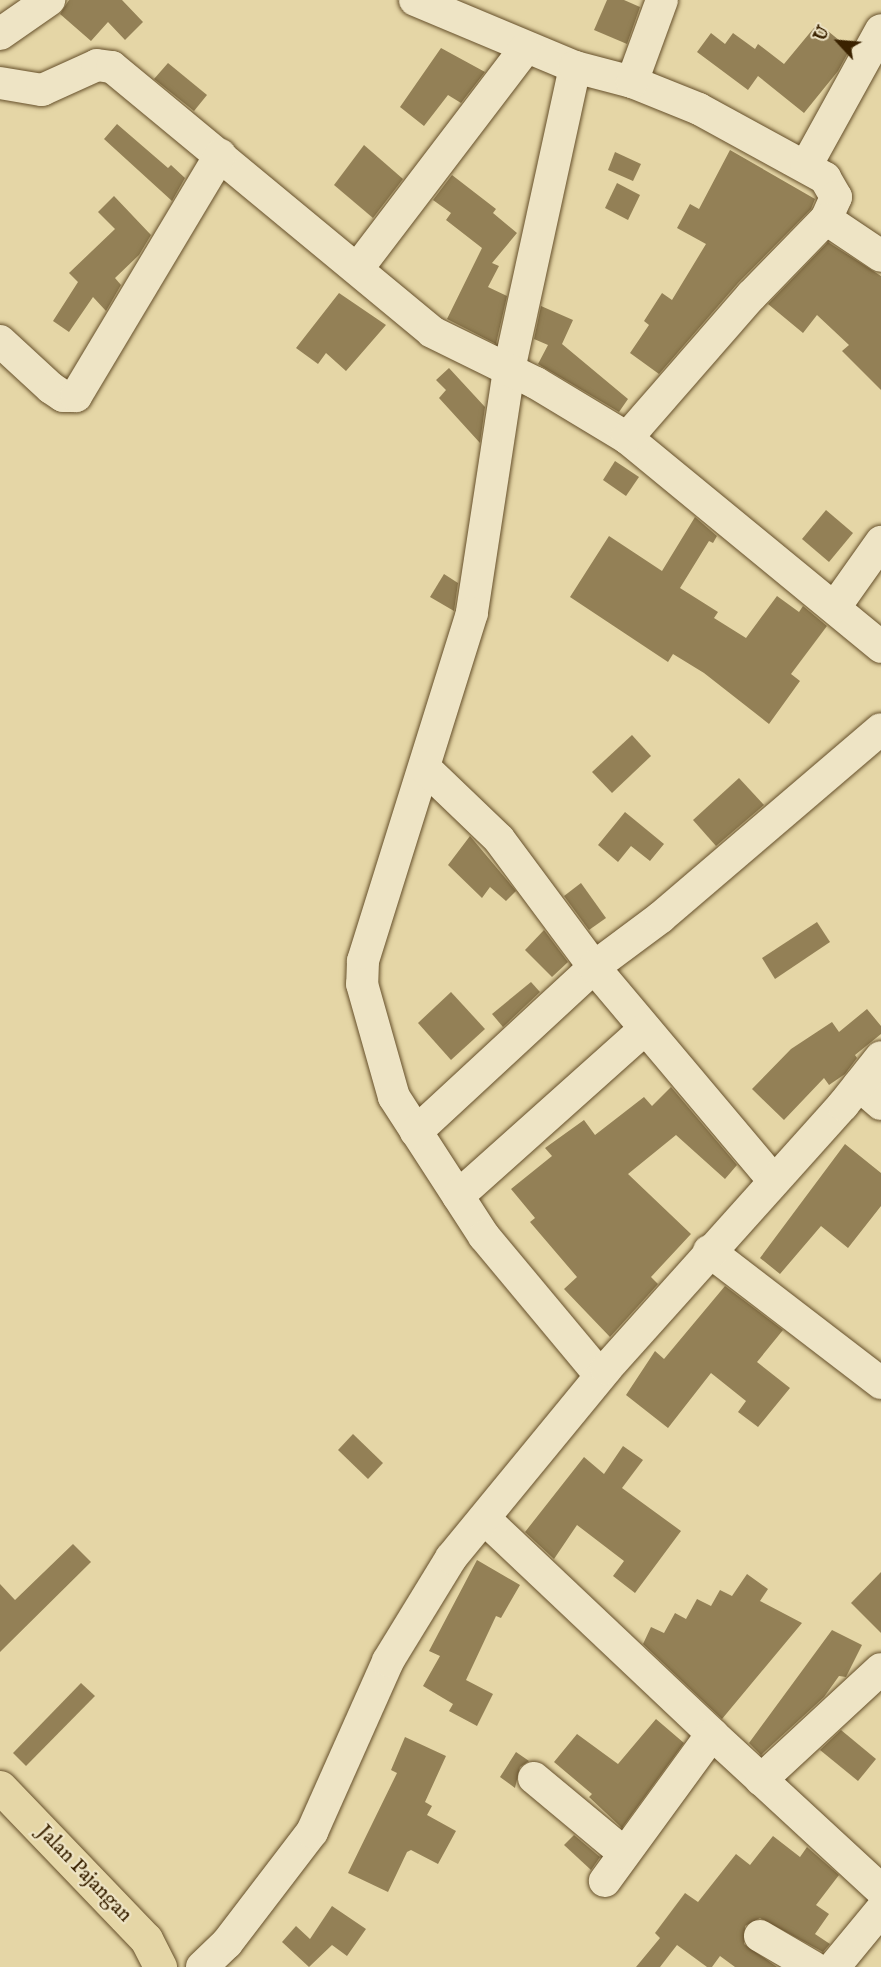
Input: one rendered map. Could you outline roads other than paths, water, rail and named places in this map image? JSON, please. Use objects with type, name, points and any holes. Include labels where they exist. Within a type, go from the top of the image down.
[{"type":"main road","name":"Jalan Pajangan","points":[[0,1787],[146,1939],[160,1967]]},
{"type":"street","points":[[0,34],[49,0]]},
{"type":"street","points":[[415,0],[470,12],[525,49],[575,67],[632,82],[699,109],[806,166],[825,178],[835,190],[836,197],[826,219],[751,296],[627,438]]},
{"type":"street","points":[[632,82],[662,0]]},
{"type":"street","points":[[806,166],[881,30]]},
{"type":"street","points":[[358,267],[525,49]]},
{"type":"street","points":[[0,83],[42,90],[107,64],[358,267],[432,332],[508,370],[627,438],[881,647]]},
{"type":"street","points":[[575,67],[508,370],[492,499],[472,613],[362,972],[364,995],[394,1097],[484,1236],[600,1375]]},
{"type":"street","points":[[0,341],[51,388],[63,396],[76,396],[220,155]]},
{"type":"street","points":[[826,219],[881,256]]},
{"type":"street","points":[[835,607],[881,542]]},
{"type":"street","points":[[416,1132],[594,967],[661,917],[881,729]]},
{"type":"street","points":[[425,768],[499,839],[594,967],[774,1181]]},
{"type":"street","points":[[458,1196],[645,1029]]},
{"type":"street","points":[[202,1967],[227,1943],[312,1832],[388,1661],[451,1558],[600,1375],[709,1251],[774,1181],[870,1094],[881,1057]]},
{"type":"street","points":[[709,1251],[881,1383]]},
{"type":"street","points":[[485,1519],[881,1890]]},
{"type":"street","points":[[761,1780],[881,1669]]},
{"type":"street","points":[[605,1881],[712,1734]]},
{"type":"street","points":[[534,1778],[624,1853]]},
{"type":"street","points":[[834,1967],[881,1910]]},
{"type":"street","points":[[760,1936],[813,1967]]}]
